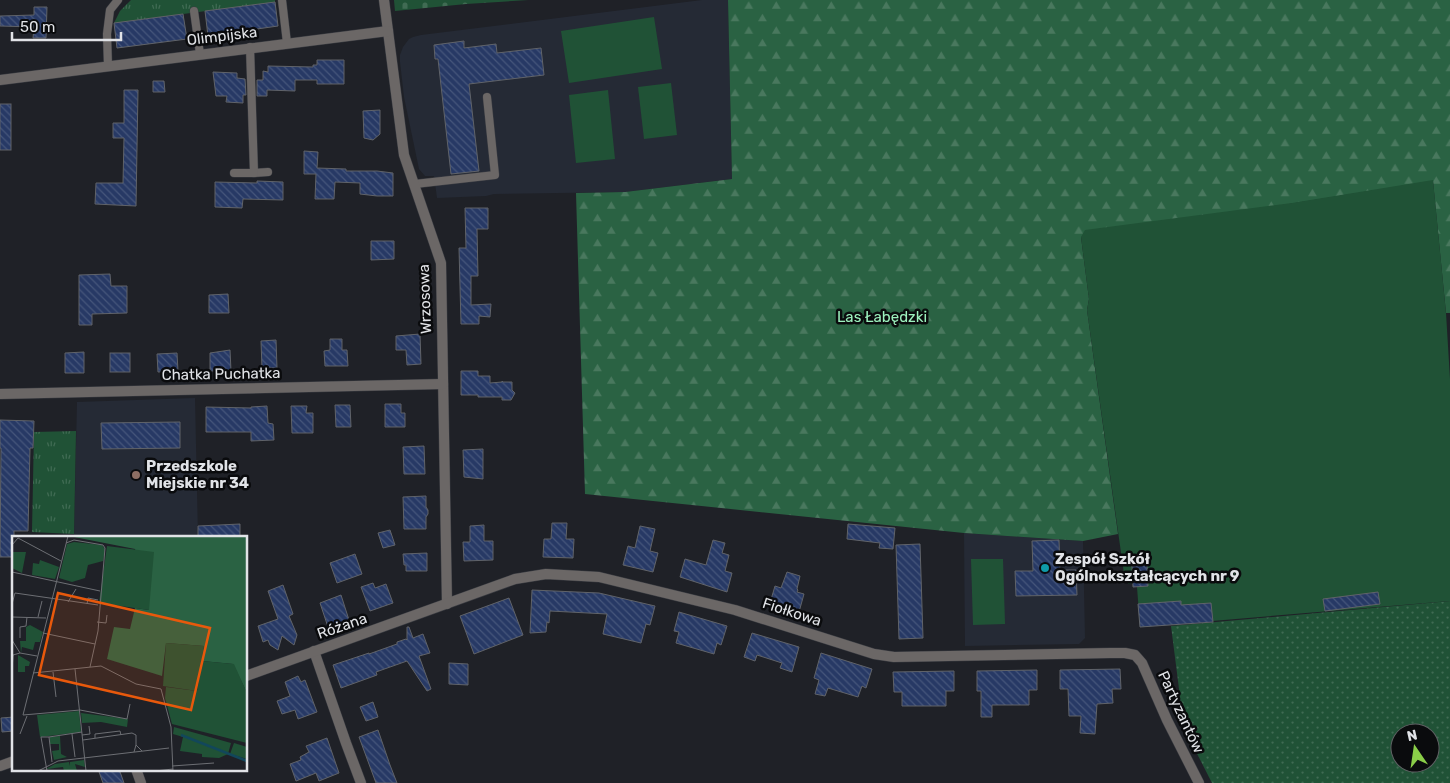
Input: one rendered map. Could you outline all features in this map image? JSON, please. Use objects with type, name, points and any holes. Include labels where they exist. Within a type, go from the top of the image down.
[{"type":"street","name":"Wrzosowa","points":[[384,0],[404,155],[441,263],[447,604]]},
{"type":"street","name":"Olimpijska","points":[[0,80],[388,31]]},
{"type":"street","name":"Chatka Puchatka","points":[[0,394],[443,384]]},
{"type":"street","name":"Fiołkowa","points":[[447,604],[515,580],[546,574],[599,577],[735,610],[874,654],[894,657],[1110,654],[1135,656]]},
{"type":"street","name":"Różana","points":[[248,675],[447,604]]},
{"type":"street","points":[[314,652],[361,783]]},
{"type":"street","name":"Partyzantów","points":[[1135,656],[1142,663],[1167,720],[1199,783]]},
{"type":"street","points":[[0,766],[12,762]]},
{"type":"street","points":[[136,770],[141,783]]},
{"type":"lane","points":[[108,66],[107,34],[110,10],[118,0]]},
{"type":"lane","points":[[282,0],[287,43]]},
{"type":"lane","points":[[194,11],[200,54]]},
{"type":"lane","points":[[250,48],[254,173]]},
{"type":"lane","points":[[415,184],[495,175],[486,97]]},
{"type":"lane","points":[[234,173],[268,172]]},
{"type":"shaded area","points":[[702,0],[728,0],[732,179],[625,192],[494,194],[437,198],[434,176],[425,176],[419,169],[404,97],[400,55],[409,39],[421,35]]},
{"type":"shaded area","name":"Przedszkole Miejskie nr 34","points":[[195,398],[198,536],[74,536],[77,402]]},
{"type":"shaded area","points":[[964,533],[1083,541],[1085,638],[1079,644],[965,646]]},
{"type":"green space","points":[[131,0],[275,0],[275,2],[114,23],[120,11]]},
{"type":"green space","points":[[394,0],[528,0],[395,11]]},
{"type":"green space","name":"Las Łabędzki","points":[[728,0],[1450,0],[1450,313],[1446,313],[1433,181],[1081,237],[1089,299],[1087,310],[1118,534],[1083,541],[964,533],[585,494],[576,193],[625,192],[732,179]]},
{"type":"green space","points":[[654,17],[662,69],[569,83],[561,31]]},
{"type":"green space","points":[[671,83],[677,135],[644,139],[638,87]]},
{"type":"green space","points":[[608,90],[615,159],[576,163],[569,95]]},
{"type":"green space","points":[[1433,180],[1446,313],[1450,379],[1450,601],[1140,627],[1137,587],[1133,583],[1128,584],[1127,574],[1124,574],[1087,310],[1089,299],[1081,237],[1085,230],[1292,203]]},
{"type":"green space","points":[[76,431],[74,534],[32,532],[34,432]]},
{"type":"green space","points":[[971,559],[1003,559],[1005,624],[973,625]]},
{"type":"green space","points":[[1450,601],[1450,783],[1212,783],[1184,728],[1171,626]]},
{"type":"building","points":[[275,2],[278,26],[208,36],[205,11]]},
{"type":"building","points":[[34,7],[47,7],[46,38],[33,38],[34,27],[0,26],[0,16],[34,15]]},
{"type":"building","points":[[183,14],[187,39],[117,48],[114,23]]},
{"type":"building","points":[[464,41],[464,48],[496,44],[497,53],[541,48],[544,75],[469,84],[479,171],[451,174],[438,59],[435,59],[434,45]]},
{"type":"building","points":[[317,60],[344,60],[344,84],[317,84],[317,80],[295,80],[295,91],[267,90],[267,96],[257,96],[257,80],[263,80],[263,71],[268,72],[268,66],[313,67],[313,65],[317,65]]},
{"type":"building","points":[[213,72],[237,73],[237,78],[245,79],[246,95],[243,95],[243,103],[226,102],[227,96],[216,96]]},
{"type":"building","points":[[153,81],[164,81],[165,92],[153,92]]},
{"type":"building","points":[[124,90],[138,90],[136,206],[95,204],[96,183],[123,183],[124,138],[113,138],[113,123],[124,123]]},
{"type":"building","points":[[0,104],[11,104],[11,150],[0,150]]},
{"type":"building","points":[[380,110],[380,134],[373,140],[364,138],[363,111]]},
{"type":"building","points":[[304,151],[318,152],[317,168],[393,173],[393,196],[360,194],[360,183],[335,182],[334,199],[315,199],[316,174],[304,174]]},
{"type":"building","points":[[257,181],[283,182],[283,200],[243,199],[242,208],[215,207],[215,182],[257,183]]},
{"type":"building","points":[[465,208],[488,208],[488,229],[477,229],[478,276],[471,276],[471,305],[491,304],[490,317],[479,316],[479,324],[461,324],[459,248],[466,248]]},
{"type":"building","points":[[371,241],[394,241],[394,259],[371,260]]},
{"type":"building","points":[[110,274],[111,286],[127,286],[127,313],[92,314],[92,325],[79,325],[79,275]]},
{"type":"building","points":[[228,294],[229,313],[209,313],[209,295]]},
{"type":"building","points":[[420,334],[421,364],[407,365],[406,350],[396,350],[396,336]]},
{"type":"building","points":[[330,339],[342,339],[342,350],[347,350],[348,366],[325,366],[324,351],[330,350]]},
{"type":"building","points":[[276,340],[277,368],[262,368],[261,341]]},
{"type":"building","points":[[230,350],[231,371],[210,371],[210,353]]},
{"type":"building","points":[[84,352],[84,373],[65,373],[65,353]]},
{"type":"building","points":[[110,353],[130,353],[130,372],[110,372]]},
{"type":"building","points":[[177,353],[178,371],[158,372],[157,354]]},
{"type":"building","points":[[461,371],[478,371],[478,376],[490,376],[490,383],[512,382],[512,390],[515,393],[511,400],[502,400],[502,397],[461,395]]},
{"type":"building","points":[[385,404],[401,404],[401,413],[405,413],[405,427],[385,427]]},
{"type":"building","points":[[335,405],[350,405],[351,427],[336,427]]},
{"type":"building","points":[[267,406],[268,423],[273,424],[274,440],[251,441],[251,432],[206,432],[206,407],[251,408]]},
{"type":"building","points":[[291,406],[307,406],[306,413],[313,413],[313,433],[292,433]]},
{"type":"building","points":[[0,420],[34,421],[33,448],[30,448],[28,531],[14,531],[14,536],[12,536],[12,557],[0,557]]},
{"type":"building","points":[[180,422],[180,448],[102,449],[101,423]]},
{"type":"building","points":[[424,446],[425,474],[404,474],[403,447]]},
{"type":"building","points":[[483,449],[483,479],[464,477],[463,450]]},
{"type":"building","points":[[426,496],[428,514],[426,517],[426,529],[404,529],[403,497]]},
{"type":"building","points":[[552,523],[567,523],[566,539],[574,539],[573,558],[543,557],[544,539],[551,539]]},
{"type":"building","points":[[240,524],[240,536],[198,536],[198,526]]},
{"type":"building","points":[[848,524],[895,528],[893,549],[879,548],[880,543],[847,539]]},
{"type":"building","points":[[484,525],[484,541],[493,541],[493,560],[464,561],[463,542],[470,542],[470,526]]},
{"type":"building","points":[[640,526],[655,529],[650,551],[658,553],[653,572],[623,565],[628,546],[635,548]]},
{"type":"building","points":[[390,530],[395,545],[383,548],[378,533]]},
{"type":"building","points":[[713,540],[725,543],[722,553],[729,555],[725,571],[732,573],[727,592],[680,577],[685,559],[706,565]]},
{"type":"building","name":"Zespół Szkół Ogólnokształcących nr 9","points":[[1059,540],[1060,570],[1076,570],[1077,595],[1016,596],[1015,571],[1033,571],[1032,541]]},
{"type":"building","points":[[920,544],[923,638],[899,639],[896,545]]},
{"type":"building","points":[[427,553],[427,571],[406,571],[403,554]]},
{"type":"building","points":[[355,554],[362,574],[337,583],[330,563]]},
{"type":"building","points":[[1147,565],[1148,586],[1133,587],[1132,566]]},
{"type":"building","points":[[787,572],[800,576],[797,592],[804,594],[799,612],[770,603],[775,586],[781,588]]},
{"type":"building","points":[[373,583],[375,588],[386,584],[393,603],[370,611],[361,587]]},
{"type":"building","points":[[283,585],[293,614],[289,616],[297,635],[294,645],[282,636],[278,650],[270,645],[268,640],[263,642],[258,626],[278,619],[268,591]]},
{"type":"building","points":[[532,590],[599,593],[655,606],[650,625],[646,624],[641,643],[603,634],[607,614],[550,611],[546,632],[530,633]]},
{"type":"building","points":[[1378,592],[1380,604],[1325,611],[1323,599]]},
{"type":"building","points":[[341,595],[349,620],[328,627],[320,603]]},
{"type":"building","points":[[509,598],[523,635],[474,654],[460,616]]},
{"type":"building","points":[[1181,601],[1181,605],[1211,603],[1213,622],[1140,627],[1138,604]]},
{"type":"building","points":[[679,612],[727,626],[721,645],[717,643],[714,654],[676,643],[679,632],[674,631]]},
{"type":"building","points":[[407,627],[409,627],[413,638],[423,634],[430,653],[419,656],[431,689],[427,691],[407,661],[376,672],[377,675],[341,688],[333,665],[407,640]]},
{"type":"building","points":[[752,633],[799,647],[792,672],[780,668],[782,663],[757,655],[755,661],[744,657]]},
{"type":"building","points":[[821,653],[872,669],[866,688],[862,686],[858,697],[828,688],[825,696],[815,694],[819,680],[814,678]]},
{"type":"building","points":[[449,663],[468,664],[468,685],[449,684]]},
{"type":"building","points":[[1120,669],[1121,689],[1112,689],[1113,703],[1097,704],[1095,734],[1080,733],[1081,716],[1069,716],[1068,689],[1060,689],[1060,670]]},
{"type":"building","points":[[1037,670],[1037,690],[1029,690],[1029,705],[992,705],[992,717],[981,717],[981,691],[977,691],[977,671]]},
{"type":"building","points":[[954,671],[954,691],[946,691],[946,706],[902,706],[902,692],[894,692],[893,672]]},
{"type":"building","points":[[298,676],[301,682],[305,680],[317,712],[298,719],[295,710],[282,714],[277,701],[290,696],[285,682]]},
{"type":"building","points":[[373,702],[378,717],[366,721],[360,707]]},
{"type":"building","points":[[12,717],[12,731],[2,732],[1,718]]},
{"type":"building","points":[[378,730],[397,783],[376,783],[359,737]]},
{"type":"building","points":[[327,738],[339,773],[319,781],[316,773],[296,781],[290,764],[301,760],[300,757],[309,752],[306,746]]},
{"type":"building","points":[[98,770],[119,770],[124,783],[103,783]]},
{"type":"place","name":"Przedszkole Miejskie nr 34","points":[[136,475]]},
{"type":"place","name":"Zespół Szkół Ogólnokształcących nr 9","points":[[1045,568]]}]
